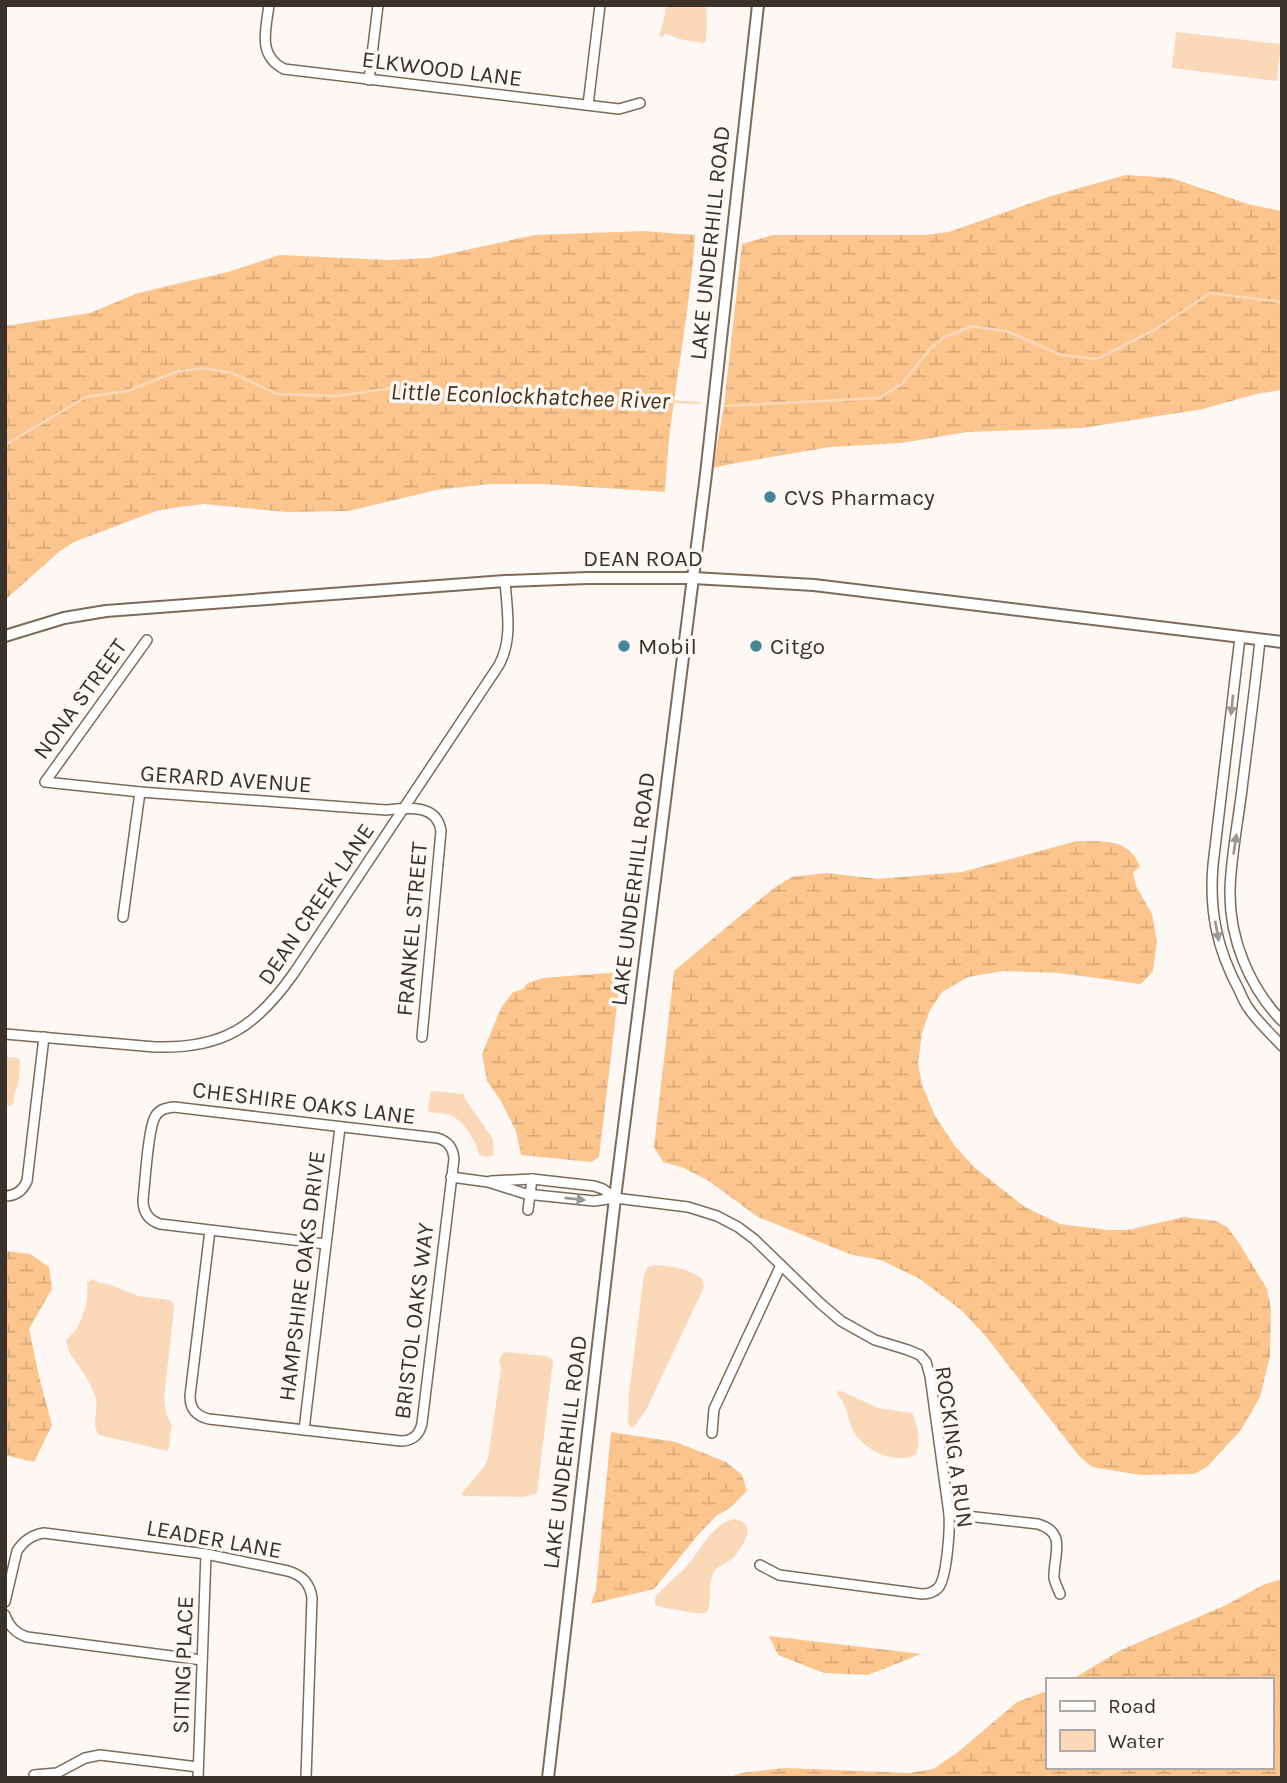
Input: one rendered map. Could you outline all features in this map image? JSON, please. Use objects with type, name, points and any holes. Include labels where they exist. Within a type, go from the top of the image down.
[{"type":"street","name":"ELKWOOD LANE","points":[[268,5],[266,50],[269,58],[284,69],[621,109],[640,103]]},
{"type":"street","points":[[369,80],[378,5]]},
{"type":"street","points":[[588,105],[600,5]]},
{"type":"street","name":"LAKE UNDERHILL ROAD","points":[[548,1778],[615,1198],[708,460],[758,5]]},
{"type":"street","name":"DEAN ROAD","points":[[5,636],[64,618],[106,611],[505,581],[693,578],[814,585],[1282,642]]},
{"type":"street","name":"DEAN CREEK LANE","points":[[5,1034],[179,1047],[212,1041],[246,1026],[267,1008],[289,980],[503,658],[508,632],[505,581]]},
{"type":"street","points":[[1240,637],[1213,865],[1213,905],[1217,940],[1227,968],[1249,1010],[1282,1046]]},
{"type":"street","name":"NONA STREET","points":[[45,782],[147,640]]},
{"type":"street","points":[[1261,640],[1230,892],[1240,950],[1252,981],[1270,1009],[1282,1021]]},
{"type":"street","name":"GERARD AVENUE","points":[[45,782],[140,792],[386,810],[404,808]]},
{"type":"street","points":[[123,918],[140,792]]},
{"type":"street","name":"FRANKEL STREET","points":[[404,808],[425,810],[437,820],[441,831],[422,1037]]},
{"type":"street","points":[[5,1196],[18,1192],[27,1181],[44,1037]]},
{"type":"street","name":"CHESHIRE OAKS LANE","points":[[326,1244],[156,1223],[149,1219],[143,1200],[152,1125],[158,1113],[174,1107],[443,1140],[453,1152],[452,1177]]},
{"type":"street","name":"HAMPSHIRE OAKS DRIVE","points":[[304,1430],[340,1126]]},
{"type":"street","name":"ROCKING A RUN","points":[[452,1177],[488,1182],[530,1194],[597,1201],[615,1198],[688,1207],[713,1215],[762,1245],[841,1321],[875,1340],[916,1353],[926,1362],[949,1514],[943,1579],[938,1588],[922,1594],[779,1575],[760,1565]]},
{"type":"street","name":"BRISTOL OAKS WAY","points":[[210,1230],[190,1396],[192,1409],[206,1419],[404,1441],[414,1438],[422,1425],[452,1177]]},
{"type":"street","points":[[528,1210],[532,1179]]},
{"type":"street","name":"ROCKING A RUN","points":[[488,1182],[532,1179],[598,1187],[615,1198]]},
{"type":"street","points":[[712,1433],[714,1409],[781,1265]]},
{"type":"street","points":[[949,1514],[1046,1527],[1057,1540],[1054,1579],[1060,1594]]},
{"type":"street","name":"LEADER LANE","points":[[5,1602],[18,1550],[34,1535],[51,1533],[206,1554],[290,1571],[303,1578],[310,1587],[312,1604],[306,1778]]},
{"type":"street","name":"SITING PLACE","points":[[198,1773],[206,1554]]},
{"type":"street","points":[[5,1615],[13,1629],[27,1637],[202,1660]]},
{"type":"street","points":[[34,1775],[57,1773],[85,1758],[100,1755],[198,1773]]},
{"type":"green space","points":[[1126,175],[1171,178],[1251,205],[1282,211],[1282,390],[1256,394],[1203,409],[1082,428],[967,432],[901,443],[830,447],[713,468],[724,406],[742,244],[773,235],[925,235],[949,232],[1051,196]]},
{"type":"green space","points":[[644,231],[695,235],[665,492],[543,484],[491,484],[436,490],[349,511],[286,512],[204,504],[179,507],[156,511],[74,542],[60,551],[5,600],[5,326],[90,313],[138,293],[228,272],[280,255],[389,260],[429,258],[535,235]]},
{"type":"green space","points":[[1077,841],[1114,843],[1129,850],[1135,857],[1140,867],[1133,872],[1136,886],[1152,914],[1157,941],[1153,971],[1141,984],[1059,973],[1003,971],[968,977],[942,992],[930,1010],[922,1033],[918,1063],[922,1085],[935,1116],[955,1146],[975,1168],[1025,1207],[1060,1224],[1107,1230],[1128,1230],[1184,1217],[1216,1221],[1227,1227],[1239,1243],[1267,1289],[1271,1309],[1270,1356],[1260,1397],[1241,1430],[1207,1467],[1194,1474],[1141,1475],[1092,1467],[1079,1456],[984,1334],[961,1310],[920,1279],[881,1260],[852,1255],[758,1217],[709,1181],[684,1168],[663,1162],[654,1147],[674,971],[774,888],[792,877],[826,873],[878,879],[962,872]]},
{"type":"green space","points":[[621,972],[599,1157],[591,1162],[521,1155],[516,1131],[487,1081],[482,1054],[501,1008],[513,992],[543,978]]},
{"type":"green space","points":[[5,1251],[30,1254],[49,1267],[52,1289],[29,1329],[52,1425],[34,1462],[5,1455]]},
{"type":"green space","points":[[611,1432],[676,1442],[726,1462],[742,1475],[747,1491],[730,1508],[716,1516],[654,1589],[591,1604],[596,1589]]},
{"type":"green space","points":[[1282,1579],[1282,1778],[728,1778],[741,1773],[785,1768],[909,1773],[933,1769],[957,1753],[1017,1702],[1046,1691],[1046,1769],[1273,1769],[1273,1678],[1074,1678],[1121,1650],[1224,1606],[1265,1584]]},
{"type":"green space","points":[[769,1636],[921,1654],[868,1675],[824,1673],[778,1655]]},
{"type":"water","points":[[666,5],[706,5],[706,41],[703,43],[679,39],[665,33],[663,37],[659,36]]},
{"type":"water","points":[[1176,32],[1281,44],[1277,81],[1172,68]]},
{"type":"water","points":[[5,1057],[18,1058],[20,1061],[19,1080],[14,1102],[10,1106],[5,1105]]},
{"type":"water","points":[[431,1091],[464,1094],[493,1139],[494,1155],[479,1155],[468,1130],[453,1117],[429,1112]]},
{"type":"water","points":[[653,1265],[691,1272],[702,1279],[704,1287],[646,1410],[632,1427],[628,1424],[629,1393],[644,1275],[648,1267]]},
{"type":"water","points":[[94,1279],[138,1296],[170,1300],[173,1303],[164,1398],[166,1413],[172,1426],[168,1451],[99,1435],[96,1430],[95,1396],[70,1354],[66,1341],[82,1317],[87,1299],[87,1282]]},
{"type":"water","points":[[503,1353],[545,1356],[553,1361],[537,1493],[524,1497],[464,1496],[461,1494],[488,1459],[501,1369],[499,1360]]},
{"type":"water","points":[[838,1391],[878,1408],[912,1413],[918,1433],[916,1454],[890,1457],[864,1444],[853,1430]]},
{"type":"water","points":[[734,1519],[746,1525],[747,1535],[734,1557],[715,1571],[710,1583],[707,1612],[701,1614],[655,1605],[656,1596],[684,1569],[712,1533],[725,1522]]},
{"type":"waterway","name":"Little Econlockhatchee River","points":[[724,406],[879,398],[902,384],[930,349],[943,338],[972,326],[1009,332],[1061,355],[1097,359],[1156,329],[1210,293],[1282,302]]},
{"type":"waterway","name":"Little Econlockhatchee River","points":[[5,445],[86,397],[128,391],[175,372],[204,368],[232,373],[277,394],[338,396],[399,387],[699,403]]},
{"type":"place","name":"CVS Pharmacy","points":[[770,497]]},
{"type":"place","name":"Mobil","points":[[624,646]]},
{"type":"place","name":"Citgo","points":[[756,646]]}]
